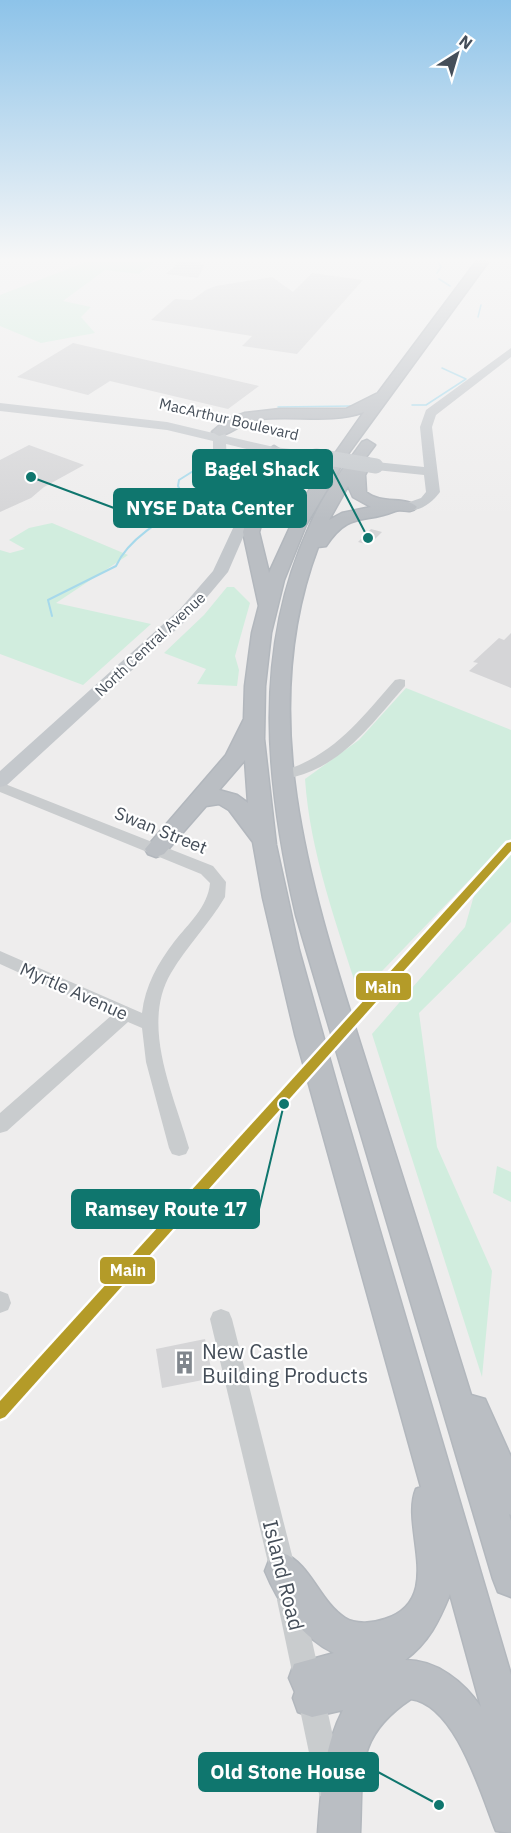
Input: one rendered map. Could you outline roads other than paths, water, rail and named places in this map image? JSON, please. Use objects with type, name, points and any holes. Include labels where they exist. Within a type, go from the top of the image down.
[{"type":"highway","points":[[419,348],[327,474],[292,536],[267,608],[257,659],[253,716],[254,774],[274,900],[313,1050],[511,1743]]},
{"type":"highway","points":[[434,352],[437,348]]},
{"type":"highway","points":[[217,436],[231,423],[250,416],[348,413],[364,407],[387,390]]},
{"type":"highway","points":[[267,608],[251,532],[276,448],[269,431],[286,421],[300,419],[319,421],[336,430],[340,439],[327,474]]},
{"type":"highway","points":[[409,507],[376,505],[364,499],[356,491],[356,476],[367,457],[377,431],[330,502],[308,548],[294,591],[282,656],[278,713],[281,776],[298,878],[338,1019],[511,1579]]},
{"type":"highway","points":[[308,548],[318,546],[326,530],[340,519],[356,514],[409,507]]},
{"type":"highway","points":[[156,849],[201,800],[209,786],[235,758],[253,716]]},
{"type":"highway","points":[[201,800],[216,795],[231,799],[248,816],[264,844]]},
{"type":"highway","points":[[424,1299],[511,1497]]},
{"type":"highway","points":[[310,1688],[373,1660],[392,1647],[413,1628],[428,1607],[432,1594],[436,1558],[401,1357]]},
{"type":"highway","points":[[283,1571],[318,1621],[339,1637],[370,1642],[390,1638],[413,1628]]},
{"type":"highway","points":[[339,1833],[346,1762],[353,1734],[369,1706],[404,1681]]},
{"type":"highway","points":[[310,1688],[421,1681],[440,1691],[459,1708],[496,1776],[511,1816]]},
{"type":"main road","points":[[409,507],[426,501],[434,490],[426,427],[430,413],[511,351]]},
{"type":"main road","name":"MacArthur Boulevard","points":[[0,400],[161,419],[243,444],[276,448]]},
{"type":"main road","name":"MacArthur Boulevard","points":[[0,407],[160,425],[376,466],[431,469]]},
{"type":"main road","points":[[217,436],[218,457]]},
{"type":"main road","name":"North Central Avenue","points":[[217,436],[207,443],[208,456],[235,479]]},
{"type":"main road","points":[[218,457],[227,448],[243,444]]},
{"type":"main road","points":[[397,468],[413,462],[428,452]]},
{"type":"main road","name":"North Central Avenue","points":[[0,781],[186,612],[209,588],[232,549],[246,512],[246,495],[218,457]]},
{"type":"main road","points":[[397,468],[434,490]]},
{"type":"street","points":[[281,776],[312,766],[335,753],[400,683]]},
{"type":"street","name":"Swan Street","points":[[0,787],[214,874],[219,889],[213,904],[180,945],[159,979],[152,994],[149,1024]]},
{"type":"street","name":"Myrtle Avenue","points":[[0,957],[149,1024]]},
{"type":"street","points":[[0,1125],[125,1014]]},
{"type":"street","points":[[149,1024],[154,1053],[179,1148]]},
{"type":"street","name":"Island Road","points":[[221,1319],[310,1688],[339,1833]]},
{"type":"waterway","points":[[412,405],[426,405],[466,379],[442,368]]},
{"type":"waterway","points":[[278,407],[354,406]]},
{"type":"waterway","points":[[52,616],[48,600],[116,566],[121,556],[137,539],[157,523],[188,505],[178,486],[179,480],[198,468]]},
{"type":"place","name":"NYSE Data Center","points":[[31,477]]},
{"type":"place","name":"Bagel Shack","points":[[368,538]]},
{"type":"place","name":"Ramsey Route 17","points":[[284,1104]]},
{"type":"place","name":"New Castle Building Products","points":[[184,1363]]},
{"type":"place","name":"Old Stone House","points":[[439,1805]]}]
